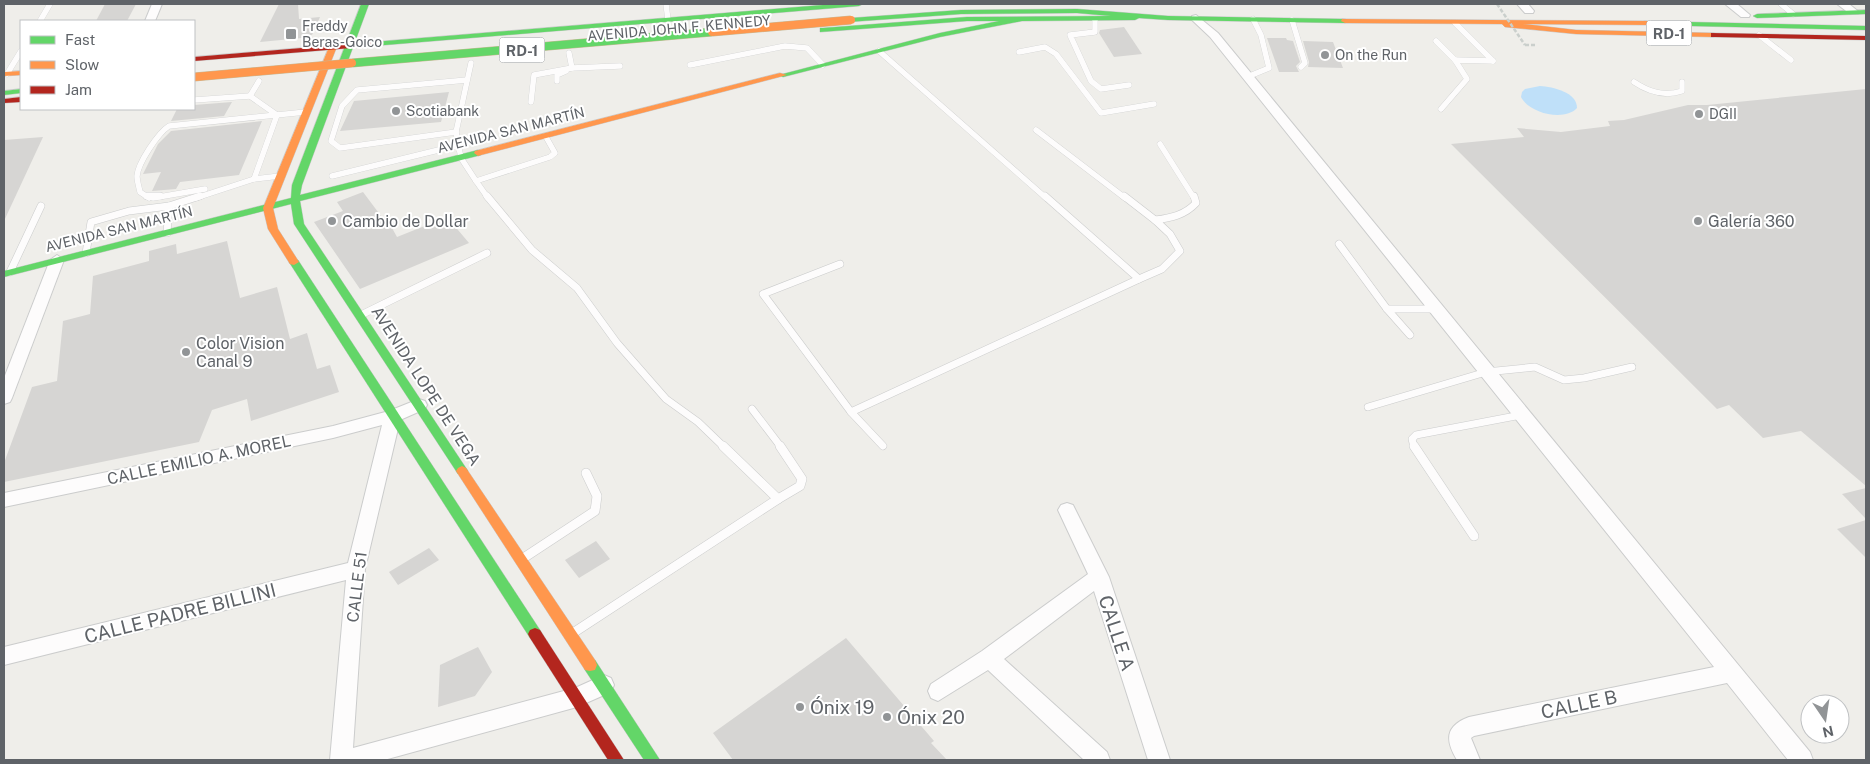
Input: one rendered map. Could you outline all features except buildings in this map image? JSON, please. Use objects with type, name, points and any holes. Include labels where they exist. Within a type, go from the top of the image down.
[{"type":"main road","name":"AVENIDA LOPE DE VEGA","points":[[365,4],[297,185],[295,201],[299,224],[653,760]]},
{"type":"main road","name":"AVENIDA JOHN F. KENNEDY","points":[[195,59],[334,44],[348,47],[668,20],[772,7],[859,4]]},
{"type":"main road","name":"RD-1","points":[[195,77],[988,4]]},
{"type":"main road","name":"RD-1","points":[[1500,7],[1866,21]]},
{"type":"main road","name":"RD-1","points":[[195,68],[850,16],[961,12],[1067,11],[1168,18],[1866,28]]},
{"type":"main road","name":"RD-1","points":[[1757,16],[1866,12]]},
{"type":"main road","name":"AVENIDA SAN MARTÍN","points":[[7,273],[978,26],[1027,18]]},
{"type":"main road","name":"AVENIDA JOHN F. KENNEDY","points":[[195,86],[967,19],[1168,18]]},
{"type":"main road","name":"RD-1","points":[[1473,23],[1576,32],[1866,38]]},
{"type":"main road","points":[[501,59],[482,57],[391,64],[381,59],[387,50],[401,46],[481,40],[505,33]]},
{"type":"main road","points":[[334,44],[268,208],[273,229],[392,416],[617,760]]},
{"type":"main road","points":[[195,63],[278,56],[289,58],[292,61],[284,69],[269,74],[195,81]]},
{"type":"main road","points":[[5,77],[20,76]]},
{"type":"main road","points":[[4,92],[20,91]]},
{"type":"main road","points":[[4,101],[20,100]]},
{"type":"street","points":[[150,20],[157,4]]},
{"type":"street","points":[[1730,4],[1745,15]]},
{"type":"street","points":[[1842,4],[1854,12]]},
{"type":"street","points":[[1196,18],[1214,35],[1246,77],[1802,760]]},
{"type":"street","points":[[4,398],[57,260]]},
{"type":"street","name":"CALLE EMILIO A. MOREL","points":[[4,500],[333,432],[392,416],[419,405]]},
{"type":"street","name":"CALLE 51","points":[[341,760],[356,569],[392,416]]},
{"type":"street","name":"CALLE A","points":[[1067,510],[1099,577],[1160,760]]},
{"type":"street","name":"CALLE PADRE BILLINI","points":[[4,656],[356,569]]},
{"type":"street","points":[[938,691],[989,658],[1099,577]]},
{"type":"street","points":[[989,658],[1099,760]]},
{"type":"street","name":"CALLE B","points":[[1469,760],[1460,744],[1460,733],[1469,728],[1730,673]]},
{"type":"street","points":[[347,760],[577,697],[604,685]]},
{"type":"lane","points":[[41,20],[50,4]]},
{"type":"lane","points":[[666,4],[668,20]]},
{"type":"lane","points":[[1781,4],[1793,14]]},
{"type":"lane","points":[[1095,19],[1095,32],[1070,35],[1091,82],[1102,89],[1128,85]]},
{"type":"lane","points":[[1246,77],[1269,68],[1261,35],[1253,19]]},
{"type":"lane","points":[[1292,20],[1305,63],[1300,67]]},
{"type":"lane","points":[[1454,23],[1492,61],[1455,60]]},
{"type":"lane","points":[[1759,35],[1791,60]]},
{"type":"lane","points":[[1436,41],[1455,60],[1467,79],[1441,109]]},
{"type":"lane","points":[[690,65],[794,46],[807,48],[823,65]]},
{"type":"lane","points":[[1020,52],[1045,47],[1056,54],[1101,113],[1154,104]]},
{"type":"lane","points":[[879,51],[1138,279]]},
{"type":"lane","points":[[5,77],[20,53]]},
{"type":"lane","points":[[569,53],[572,68]]},
{"type":"lane","points":[[470,63],[456,132],[461,158],[482,190],[532,250],[577,288],[617,343],[666,399],[698,422],[778,499]]},
{"type":"lane","points":[[531,102],[534,75],[572,68],[620,66]]},
{"type":"lane","points":[[557,81],[557,75],[572,68]]},
{"type":"lane","points":[[331,141],[339,108],[349,96],[358,90],[467,80]]},
{"type":"lane","points":[[250,96],[259,81]]},
{"type":"lane","points":[[1634,82],[1643,88],[1662,94],[1682,91],[1682,82]]},
{"type":"lane","points":[[195,100],[250,96],[277,115]]},
{"type":"lane","points":[[205,189],[150,198],[140,192],[137,175],[160,132],[169,126],[306,112]]},
{"type":"lane","points":[[254,178],[277,115]]},
{"type":"lane","points":[[851,412],[1138,279],[1157,273],[1172,263],[1180,251],[1170,234],[1155,220],[1036,130]]},
{"type":"lane","points":[[314,142],[331,141],[340,148],[456,132]]},
{"type":"lane","points":[[476,181],[550,157],[555,153],[546,137]]},
{"type":"lane","points":[[1155,220],[1182,214],[1190,210],[1196,203],[1192,192],[1160,144]]},
{"type":"lane","points":[[332,176],[459,145]]},
{"type":"lane","points":[[86,253],[87,236],[91,222],[115,213],[143,207],[169,206],[254,178],[280,176]]},
{"type":"lane","points":[[7,273],[40,206]]},
{"type":"lane","points":[[167,233],[169,206]]},
{"type":"lane","points":[[1339,244],[1387,308],[1410,335]]},
{"type":"lane","points":[[360,316],[487,254]]},
{"type":"lane","points":[[840,264],[763,294],[851,412],[883,446]]},
{"type":"lane","points":[[1387,308],[1435,309]]},
{"type":"lane","points":[[1368,407],[1486,372],[1535,367],[1564,380],[1584,378],[1632,366]]},
{"type":"lane","points":[[570,635],[800,486],[802,479],[798,470],[752,409]]},
{"type":"lane","points":[[1474,536],[1414,447],[1412,439],[1416,434],[1521,415]]},
{"type":"lane","points":[[521,560],[595,511],[598,503],[597,493],[586,473]]},
{"type":"path","points":[[1500,7],[1525,45]]},
{"type":"water","points":[[1540,86],[1557,89],[1569,94],[1576,103],[1577,108],[1571,112],[1556,115],[1539,111],[1525,103],[1521,97],[1522,92],[1525,89]]},
{"type":"traffic: fast","points":[[365,4],[297,185],[295,201],[299,224],[462,471]]},
{"type":"traffic: fast","points":[[373,44],[859,4]]},
{"type":"traffic: fast","points":[[851,20],[961,12],[1077,11],[1168,18],[1345,21]]},
{"type":"traffic: fast","points":[[1757,16],[1866,12]]},
{"type":"traffic: fast","points":[[823,30],[967,19],[1135,18]]},
{"type":"traffic: fast","points":[[783,75],[940,35],[1021,19]]},
{"type":"traffic: fast","points":[[1647,23],[1866,28]]},
{"type":"traffic: fast","points":[[352,63],[712,32]]},
{"type":"traffic: fast","points":[[4,93],[20,91]]},
{"type":"traffic: fast","points":[[4,274],[478,153]]},
{"type":"traffic: fast","points":[[294,262],[535,634]]},
{"type":"traffic: fast","points":[[590,665],[653,760]]},
{"type":"traffic: slow","points":[[712,32],[851,20]]},
{"type":"traffic: slow","points":[[1345,21],[1647,23]]},
{"type":"traffic: slow","points":[[1505,25],[1576,32],[1714,35]]},
{"type":"traffic: slow","points":[[294,262],[273,229],[268,208],[332,49]]},
{"type":"traffic: slow","points":[[195,77],[352,63]]},
{"type":"traffic: slow","points":[[4,74],[20,73]]},
{"type":"traffic: slow","points":[[478,153],[783,75]]},
{"type":"traffic: slow","points":[[462,471],[590,665]]},
{"type":"traffic: jam","points":[[1714,35],[1866,38]]},
{"type":"traffic: jam","points":[[195,59],[373,44]]},
{"type":"traffic: jam","points":[[4,101],[20,100]]},
{"type":"traffic: jam","points":[[535,634],[617,760]]},
{"type":"place","name":"Freddy Beras-Goico","points":[[291,34]]},
{"type":"place","name":"On the Run","points":[[1325,55]]},
{"type":"place","name":"Scotiabank","points":[[396,111]]},
{"type":"place","name":"DGII","points":[[1699,114]]},
{"type":"place","name":"Cambio de Dollar","points":[[332,221]]},
{"type":"place","name":"Galería 360","points":[[1698,221]]},
{"type":"place","name":"Color Vision Canal 9","points":[[186,352]]},
{"type":"place","name":"Ónix 19","points":[[800,707]]},
{"type":"place","name":"Ónix 20","points":[[887,717]]}]
